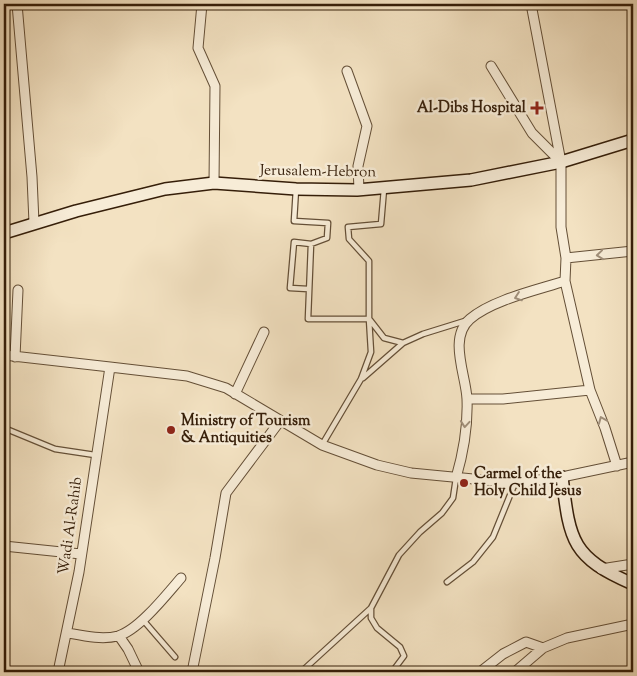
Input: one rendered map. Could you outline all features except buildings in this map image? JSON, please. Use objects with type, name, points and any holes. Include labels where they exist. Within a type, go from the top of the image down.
[{"type":"main road","name":"Jerusalem-Hebron","points":[[4,233],[34,223],[165,189],[214,183],[296,189],[359,190],[471,180],[561,162],[633,140]]},
{"type":"main road","points":[[562,477],[568,523],[577,547],[601,570],[633,584]]},
{"type":"street","points":[[18,4],[34,223]]},
{"type":"street","points":[[202,4],[198,48],[215,86],[214,183]]},
{"type":"street","points":[[531,4],[561,162],[561,227],[566,258],[565,281],[590,390],[606,428],[616,466]]},
{"type":"street","points":[[491,66],[532,132],[561,162]]},
{"type":"street","points":[[347,71],[367,126],[358,166],[359,190]]},
{"type":"street","points":[[566,258],[633,251]]},
{"type":"street","points":[[456,478],[462,460],[467,399],[460,354],[462,329],[470,319],[484,310],[565,281]]},
{"type":"street","points":[[15,357],[18,290]]},
{"type":"street","points":[[236,394],[264,332]]},
{"type":"street","points":[[4,355],[187,376],[226,388],[322,445],[377,465],[411,473],[516,483],[562,477],[633,462]]},
{"type":"street","name":"Wadi Al-Rahib","points":[[58,672],[68,633],[110,367]]},
{"type":"street","points":[[467,399],[503,399],[590,390]]},
{"type":"street","points":[[192,672],[216,558],[226,492],[280,421]]},
{"type":"street","points":[[4,546],[81,554]]},
{"type":"street","points":[[601,570],[633,564]]},
{"type":"street","points":[[68,633],[95,638],[119,636],[142,619],[182,578]]},
{"type":"street","points":[[515,672],[543,648],[567,638],[633,624]]},
{"type":"street","points":[[119,636],[128,649],[139,672]]},
{"type":"street","points":[[480,672],[503,654],[526,642],[543,648]]},
{"type":"lane","points":[[322,445],[362,379],[371,352],[369,261],[349,239],[348,227],[381,224],[384,188]]},
{"type":"lane","points":[[296,189],[294,221],[328,223],[327,238],[311,244],[294,242],[290,288],[308,289]]},
{"type":"lane","points":[[311,244],[308,319],[369,319]]},
{"type":"lane","points":[[369,319],[384,338],[403,344]]},
{"type":"lane","points":[[362,379],[403,344],[423,334],[470,319]]},
{"type":"lane","points":[[4,428],[55,449],[95,455]]},
{"type":"lane","points":[[301,672],[371,608],[399,555],[420,532],[442,513],[453,498],[456,478]]},
{"type":"lane","points":[[446,582],[473,562],[492,537],[516,483]]},
{"type":"lane","points":[[371,608],[371,618],[377,628],[400,647],[404,656],[392,672]]},
{"type":"lane","points":[[142,619],[175,657]]},
{"type":"place","name":"Al-Dibs Hospital","points":[[537,108]]},
{"type":"place","name":"Ministry of Tourism & Antiquities","points":[[171,430]]},
{"type":"place","name":"Carmel of the Holy Child Jesus","points":[[464,483]]}]
